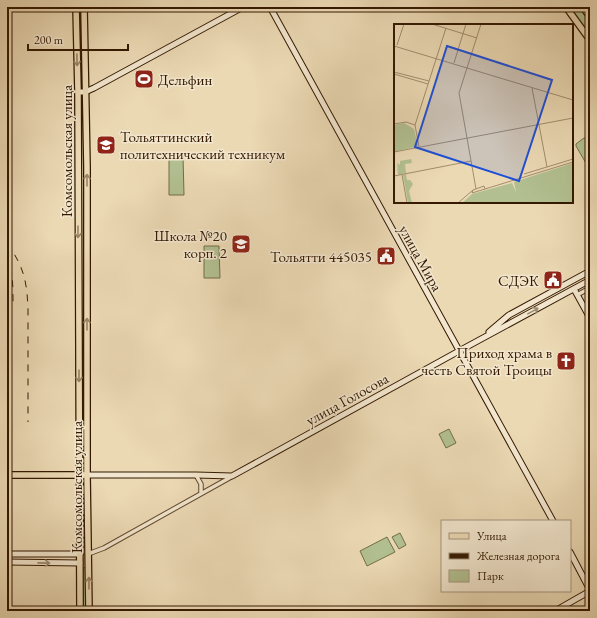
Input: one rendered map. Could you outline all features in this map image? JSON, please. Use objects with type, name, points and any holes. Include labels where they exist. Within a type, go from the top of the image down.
[{"type":"main road","name":"Комсомольская улица","points":[[76,7],[78,92],[80,611]]},
{"type":"main road","name":"Комсомольская улица","points":[[84,7],[88,294],[87,475],[89,611]]},
{"type":"main road","points":[[78,92],[85,92],[100,85],[243,7]]},
{"type":"main road","name":"улица Мира","points":[[270,7],[552,520]]},
{"type":"main road","points":[[566,7],[590,40]]},
{"type":"main road","points":[[583,7],[590,17]]},
{"type":"main road","name":"улица Голосова","points":[[474,343],[509,315],[590,270]]},
{"type":"main road","name":"улица Голосова","points":[[232,476],[590,280]]},
{"type":"main road","points":[[574,289],[590,318]]},
{"type":"main road","points":[[78,294],[88,294]]},
{"type":"main road","points":[[509,315],[509,318],[513,322]]},
{"type":"main road","points":[[79,363],[87,363]]},
{"type":"main road","points":[[7,475],[232,476]]},
{"type":"main road","points":[[80,525],[88,525]]},
{"type":"main road","points":[[7,554],[80,554]]},
{"type":"main road","points":[[554,611],[590,591],[571,554]]},
{"type":"main road","points":[[7,562],[80,563]]},
{"type":"street","points":[[577,295],[590,288]]},
{"type":"street","points":[[196,475],[201,484],[201,493]]},
{"type":"street","points":[[88,554],[104,548],[232,476]]},
{"type":"green space","points":[[570,7],[580,7],[590,21],[590,35]]},
{"type":"green space","points":[[584,138],[589,140],[590,143],[590,166],[587,165],[576,146],[576,144]]},
{"type":"green space","points":[[169,156],[183,156],[184,195],[169,195]]},
{"type":"green space","points":[[204,246],[219,246],[220,278],[204,278]]},
{"type":"green space","points":[[449,429],[456,443],[446,448],[439,434]]},
{"type":"green space","points":[[400,533],[406,545],[399,549],[392,537]]},
{"type":"green space","points":[[387,537],[395,552],[367,566],[360,551]]},
{"type":"green space","points":[[87,567],[87,611],[83,611],[83,568]]},
{"type":"railway","points":[[7,243],[21,267],[27,291],[28,422]]},
{"type":"railway","points":[[7,253],[12,272],[13,304]]},
{"type":"place","name":"Дельфин","points":[[144,79]]},
{"type":"place","name":"Тольяттинский политехнический техникум","points":[[106,145]]},
{"type":"place","name":"Школа №20 корп. 2","points":[[241,244]]},
{"type":"place","name":"Тольятти 445035","points":[[386,256]]},
{"type":"place","name":"СДЭК","points":[[553,280]]},
{"type":"place","name":"Приход храма в честь Святой Троицы","points":[[566,361]]}]
